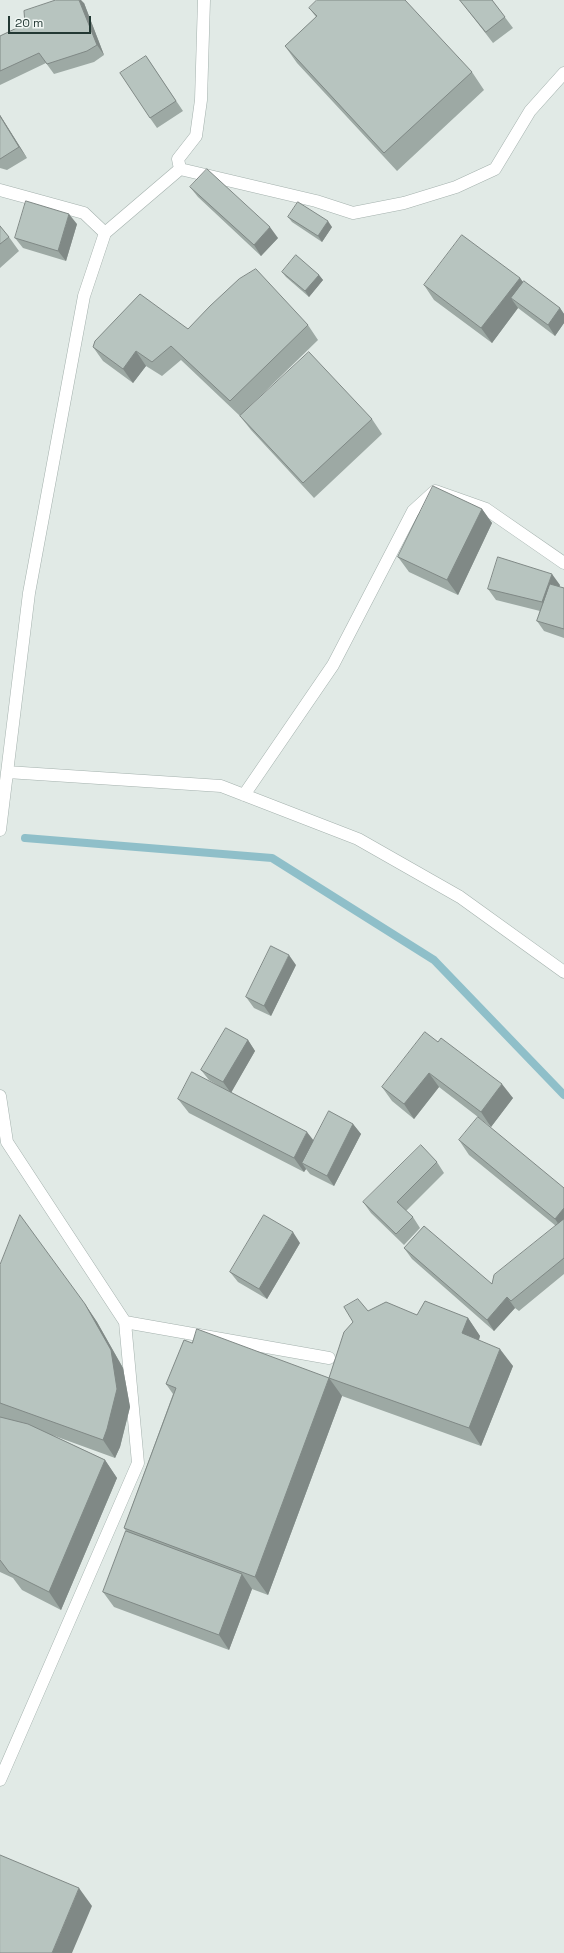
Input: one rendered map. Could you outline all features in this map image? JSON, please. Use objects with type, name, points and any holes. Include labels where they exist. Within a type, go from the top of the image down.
[{"type":"street","points":[[180,169],[178,159],[196,136],[197,129],[201,100],[204,0]]},
{"type":"street","points":[[180,169],[316,201],[353,213],[404,203],[456,187],[495,169],[530,111],[564,73]]},
{"type":"street","points":[[0,830],[29,594],[84,296],[105,233],[180,169]]},
{"type":"street","points":[[0,190],[84,213],[105,233]]},
{"type":"street","points":[[244,796],[333,665],[413,511],[435,491],[486,509],[564,563]]},
{"type":"street","points":[[7,772],[221,786],[358,838],[460,897],[564,972]]},
{"type":"street","points":[[0,1096],[7,1142],[125,1322],[138,1463],[0,1780]]},
{"type":"street","points":[[125,1322],[329,1358]]},
{"type":"building","points":[[56,0],[79,0],[97,45],[87,51],[47,64],[39,53],[0,71],[0,36],[25,24],[24,11]]},
{"type":"building","points":[[317,0],[405,0],[472,72],[384,153],[285,46],[317,16],[309,8]]},
{"type":"building","points":[[460,0],[492,0],[505,17],[486,32]]},
{"type":"building","points":[[146,56],[176,101],[150,118],[120,73]]},
{"type":"building","points":[[0,116],[19,147],[0,159]]},
{"type":"building","points":[[207,169],[270,227],[254,245],[190,187]]},
{"type":"building","points":[[26,201],[69,214],[58,251],[15,238]]},
{"type":"building","points":[[298,202],[328,221],[318,236],[288,217]]},
{"type":"building","points":[[0,226],[9,237],[0,244]]},
{"type":"building","points":[[462,235],[520,278],[481,328],[424,285]]},
{"type":"building","points":[[296,255],[319,275],[305,291],[282,272]]},
{"type":"building","points":[[256,269],[308,325],[230,401],[171,346],[152,362],[136,351],[123,369],[93,347],[95,341],[140,294],[188,329],[239,279]]},
{"type":"building","points":[[524,281],[560,308],[548,325],[511,298]]},
{"type":"building","points":[[309,352],[372,419],[303,483],[240,416]]},
{"type":"building","points":[[433,486],[482,509],[447,580],[398,557]]},
{"type":"building","points":[[498,557],[552,574],[542,602],[488,589]]},
{"type":"building","points":[[550,584],[564,588],[564,629],[537,621]]},
{"type":"building","points":[[271,946],[289,955],[264,1006],[246,997]]},
{"type":"building","points":[[226,1028],[248,1040],[223,1082],[201,1070]]},
{"type":"building","points":[[425,1032],[438,1042],[441,1038],[502,1084],[481,1112],[429,1073],[404,1104],[382,1087]]},
{"type":"building","points":[[192,1072],[307,1132],[294,1158],[178,1099]]},
{"type":"building","points":[[329,1111],[353,1124],[327,1176],[302,1163]]},
{"type":"building","points":[[478,1117],[564,1188],[564,1208],[555,1219],[459,1140]]},
{"type":"building","points":[[421,1145],[437,1162],[397,1202],[413,1217],[396,1234],[363,1202]]},
{"type":"building","points":[[20,1215],[85,1304],[111,1350],[117,1389],[103,1440],[0,1403],[0,1265]]},
{"type":"building","points":[[264,1215],[293,1232],[259,1289],[230,1272]]},
{"type":"building","points":[[564,1219],[564,1258],[511,1301],[507,1297],[487,1320],[404,1248],[424,1226],[492,1284],[494,1275]]},
{"type":"building","points":[[358,1299],[368,1311],[386,1302],[417,1315],[425,1301],[468,1318],[462,1333],[500,1349],[469,1428],[329,1378],[344,1332],[353,1322],[344,1307]]},
{"type":"building","points":[[197,1329],[329,1378],[255,1577],[124,1528],[176,1388],[166,1384],[184,1340],[192,1343]]},
{"type":"building","points":[[0,1417],[28,1424],[105,1460],[49,1592],[9,1572],[0,1560]]},
{"type":"building","points":[[126,1531],[242,1574],[219,1635],[103,1592]]},
{"type":"building","points":[[0,1855],[79,1888],[52,1953],[0,1953]]},
{"type":"waterway","points":[[25,838],[272,858],[434,960],[564,1095]]}]
